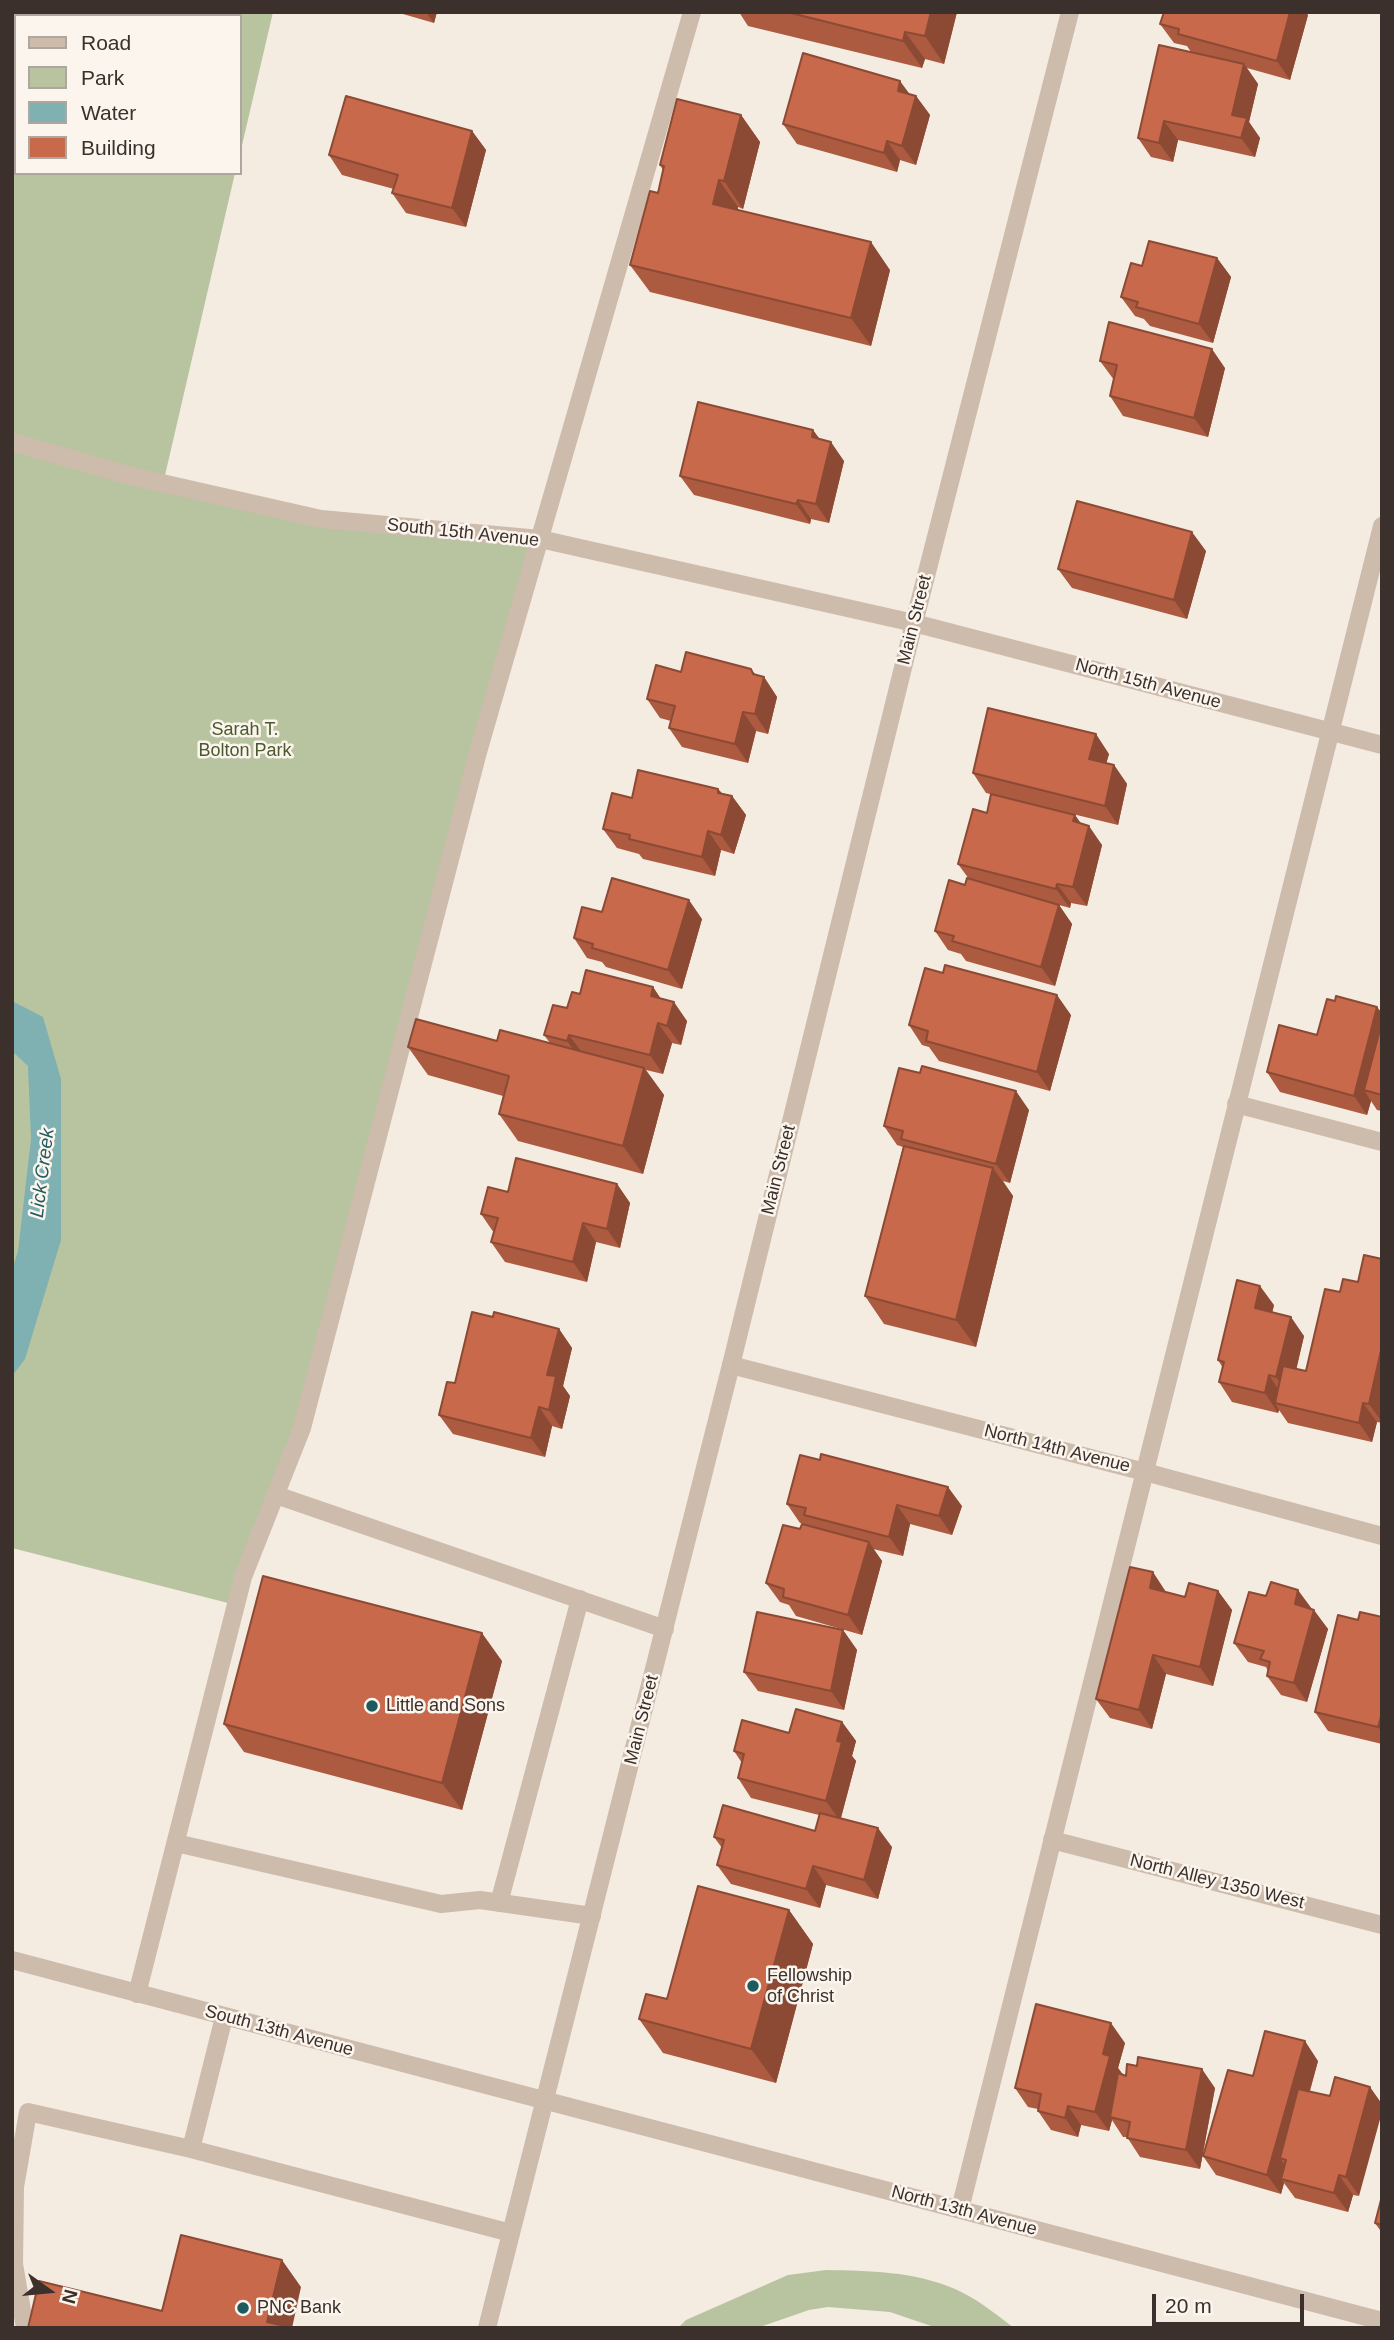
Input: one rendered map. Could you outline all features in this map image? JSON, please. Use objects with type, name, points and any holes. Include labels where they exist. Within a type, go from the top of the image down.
[{"type":"street","points":[[138,1994],[243,1577],[302,1427],[478,752],[692,12]]},
{"type":"street","name":"Main Street","points":[[487,2328],[665,1629],[914,623],[1070,12]]},
{"type":"street","name":"South 15th Avenue","points":[[12,442],[131,476],[321,519],[540,539],[914,623]]},
{"type":"street","points":[[960,2209],[1382,526]]},
{"type":"street","name":"North 15th Avenue","points":[[914,623],[1382,745]]},
{"type":"street","points":[[1236,1104],[1382,1142]]},
{"type":"street","name":"North 14th Avenue","points":[[731,1365],[1382,1536]]},
{"type":"street","points":[[276,1494],[665,1629]]},
{"type":"street","points":[[499,1903],[580,1599]]},
{"type":"street","name":"North Alley 1350 West","points":[[1052,1840],[1382,1925]]},
{"type":"street","points":[[176,1843],[441,1904],[480,1900],[592,1916]]},
{"type":"street","name":"South 13th Avenue","points":[[12,1960],[546,2101]]},
{"type":"street","points":[[191,2149],[224,2017]]},
{"type":"street","name":"North 13th Avenue","points":[[546,2101],[1382,2321]]},
{"type":"street","points":[[25,2328],[14,2264],[15,2187],[28,2112],[191,2149],[511,2233]]},
{"type":"green space","name":"Sarah T. Bolton Park","points":[[12,12],[273,12],[242,145],[242,14],[14,14],[14,175],[235,175],[163,484],[245,503],[540,539],[302,1428],[236,1605],[12,1548]]},
{"type":"green space","points":[[826,2270],[891,2273],[939,2283],[971,2297],[1014,2328],[937,2328],[890,2312],[828,2307],[809,2310],[757,2328],[678,2328],[686,2320],[788,2275]]},
{"type":"water","name":"Lick Creek","points":[[12,1001],[43,1017],[61,1079],[61,1240],[25,1359],[12,1376],[12,1270],[18,1251],[31,1139],[28,1066],[12,1051]]},
{"type":"building","points":[[787,12],[931,12],[925,36],[905,32],[903,41]]},
{"type":"building","points":[[1164,12],[1290,12],[1277,61],[1178,34],[1179,29],[1160,24]]},
{"type":"building","points":[[1159,45],[1244,64],[1232,115],[1247,118],[1241,138],[1164,121],[1159,143],[1138,138]]},
{"type":"building","points":[[803,53],[900,81],[898,91],[916,96],[902,146],[887,141],[884,153],[783,124]]},
{"type":"building","points":[[346,96],[472,131],[452,208],[392,193],[398,175],[329,155]]},
{"type":"building","points":[[677,99],[741,115],[724,181],[719,180],[713,204],[871,242],[851,318],[630,265],[650,191],[658,193],[664,166],[660,165]]},
{"type":"building","points":[[1149,241],[1217,258],[1199,324],[1136,307],[1138,302],[1121,297],[1131,263],[1142,266]]},
{"type":"building","points":[[1109,322],[1212,349],[1194,418],[1110,396],[1117,365],[1100,361]]},
{"type":"building","points":[[698,402],[813,430],[812,437],[831,442],[816,504],[798,500],[796,504],[680,476]]},
{"type":"building","points":[[1077,501],[1192,532],[1174,600],[1058,569]]},
{"type":"building","points":[[686,652],[751,669],[753,674],[764,677],[755,714],[743,712],[735,744],[669,728],[675,706],[647,699],[656,665],[681,672]]},
{"type":"building","points":[[988,708],[1096,734],[1089,759],[1114,765],[1105,806],[973,773]]},
{"type":"building","points":[[638,770],[718,789],[718,793],[732,796],[721,835],[708,831],[702,857],[629,839],[630,835],[603,829],[612,793],[632,798]]},
{"type":"building","points":[[991,794],[1075,815],[1073,821],[1089,826],[1073,887],[1057,884],[1056,889],[958,864],[973,809],[987,813]]},
{"type":"building","points":[[612,878],[689,900],[668,970],[592,948],[593,944],[574,938],[582,907],[602,912]]},
{"type":"building","points":[[967,878],[1059,905],[1041,967],[952,941],[954,936],[935,931],[949,880],[965,885]]},
{"type":"building","points":[[945,965],[1057,995],[1037,1072],[926,1041],[928,1031],[909,1025],[925,968],[943,973]]},
{"type":"building","points":[[586,970],[653,987],[651,996],[674,1002],[667,1026],[658,1023],[650,1055],[569,1035],[567,1041],[544,1035],[553,1005],[567,1008],[572,992],[580,994]]},
{"type":"building","points":[[1336,996],[1377,1007],[1354,1096],[1267,1072],[1279,1025],[1317,1035],[1327,999],[1335,1001]]},
{"type":"building","points":[[416,1019],[497,1041],[500,1030],[644,1068],[623,1146],[499,1114],[509,1076],[408,1047]]},
{"type":"building","points":[[1382,1022],[1382,1095],[1364,1090]]},
{"type":"building","points":[[922,1066],[1016,1091],[996,1164],[901,1139],[903,1131],[884,1126],[899,1068],[920,1073]]},
{"type":"building","points":[[904,1146],[993,1168],[956,1320],[865,1296]]},
{"type":"building","points":[[516,1158],[617,1184],[607,1229],[583,1223],[573,1262],[491,1242],[498,1218],[481,1214],[488,1187],[508,1192]]},
{"type":"building","points":[[1364,1255],[1382,1259],[1382,1346],[1369,1404],[1363,1403],[1359,1423],[1275,1403],[1283,1366],[1306,1371],[1325,1289],[1340,1292],[1343,1279],[1358,1282]]},
{"type":"building","points":[[1237,1280],[1260,1286],[1255,1308],[1291,1317],[1276,1377],[1269,1375],[1265,1393],[1219,1382],[1224,1362],[1218,1360]]},
{"type":"building","points":[[472,1312],[493,1317],[494,1312],[559,1329],[547,1375],[556,1376],[549,1410],[539,1407],[531,1438],[439,1415],[447,1382],[455,1383]]},
{"type":"building","points":[[821,1454],[948,1487],[939,1516],[897,1505],[889,1537],[804,1515],[806,1508],[787,1504],[800,1455],[820,1460]]},
{"type":"building","points":[[802,1524],[869,1542],[848,1615],[783,1597],[784,1589],[766,1583],[783,1525],[800,1529]]},
{"type":"building","points":[[1130,1567],[1153,1572],[1150,1588],[1185,1597],[1189,1583],[1218,1591],[1200,1667],[1153,1655],[1139,1710],[1096,1699]]},
{"type":"building","name":"Little and Sons","points":[[263,1576],[482,1633],[442,1783],[224,1724]]},
{"type":"building","points":[[1271,1582],[1298,1590],[1295,1604],[1314,1610],[1294,1683],[1267,1676],[1270,1662],[1260,1659],[1264,1651],[1234,1643],[1249,1592],[1266,1596]]},
{"type":"building","points":[[757,1612],[843,1630],[831,1691],[744,1672]]},
{"type":"building","points":[[1360,1612],[1382,1617],[1382,1713],[1378,1727],[1315,1712],[1338,1615],[1358,1620]]},
{"type":"building","points":[[796,1709],[842,1722],[837,1741],[842,1742],[826,1801],[738,1778],[744,1754],[734,1751],[742,1720],[789,1733]]},
{"type":"building","points":[[723,1805],[815,1831],[820,1813],[878,1828],[864,1880],[813,1866],[806,1889],[717,1865],[724,1840],[714,1837]]},
{"type":"building","points":[[698,1886],[789,1910],[751,2049],[639,2019],[646,1994],[667,1999]]},
{"type":"building","points":[[1036,2004],[1111,2023],[1103,2054],[1110,2056],[1095,2112],[1068,2106],[1065,2118],[1038,2111],[1041,2094],[1015,2088]]},
{"type":"building","points":[[1265,2031],[1305,2041],[1267,2175],[1203,2156],[1228,2070],[1253,2076]]},
{"type":"building","points":[[1138,2057],[1202,2069],[1186,2150],[1127,2138],[1130,2122],[1110,2117],[1118,2073],[1126,2076],[1127,2064],[1137,2066]]},
{"type":"building","points":[[1335,2077],[1370,2087],[1346,2177],[1339,2175],[1334,2193],[1281,2179],[1286,2160],[1280,2158],[1298,2089],[1330,2096]]},
{"type":"building","points":[[1382,2196],[1382,2225],[1375,2223]]},
{"type":"building","points":[[181,2235],[282,2260],[267,2322],[289,2327],[28,2328],[39,2281],[162,2311]]},
{"type":"place","name":"Little and Sons","points":[[372,1706]]},
{"type":"place","name":"Fellowship of Christ","points":[[753,1986]]},
{"type":"place","name":"PNC Bank","points":[[243,2308]]}]
